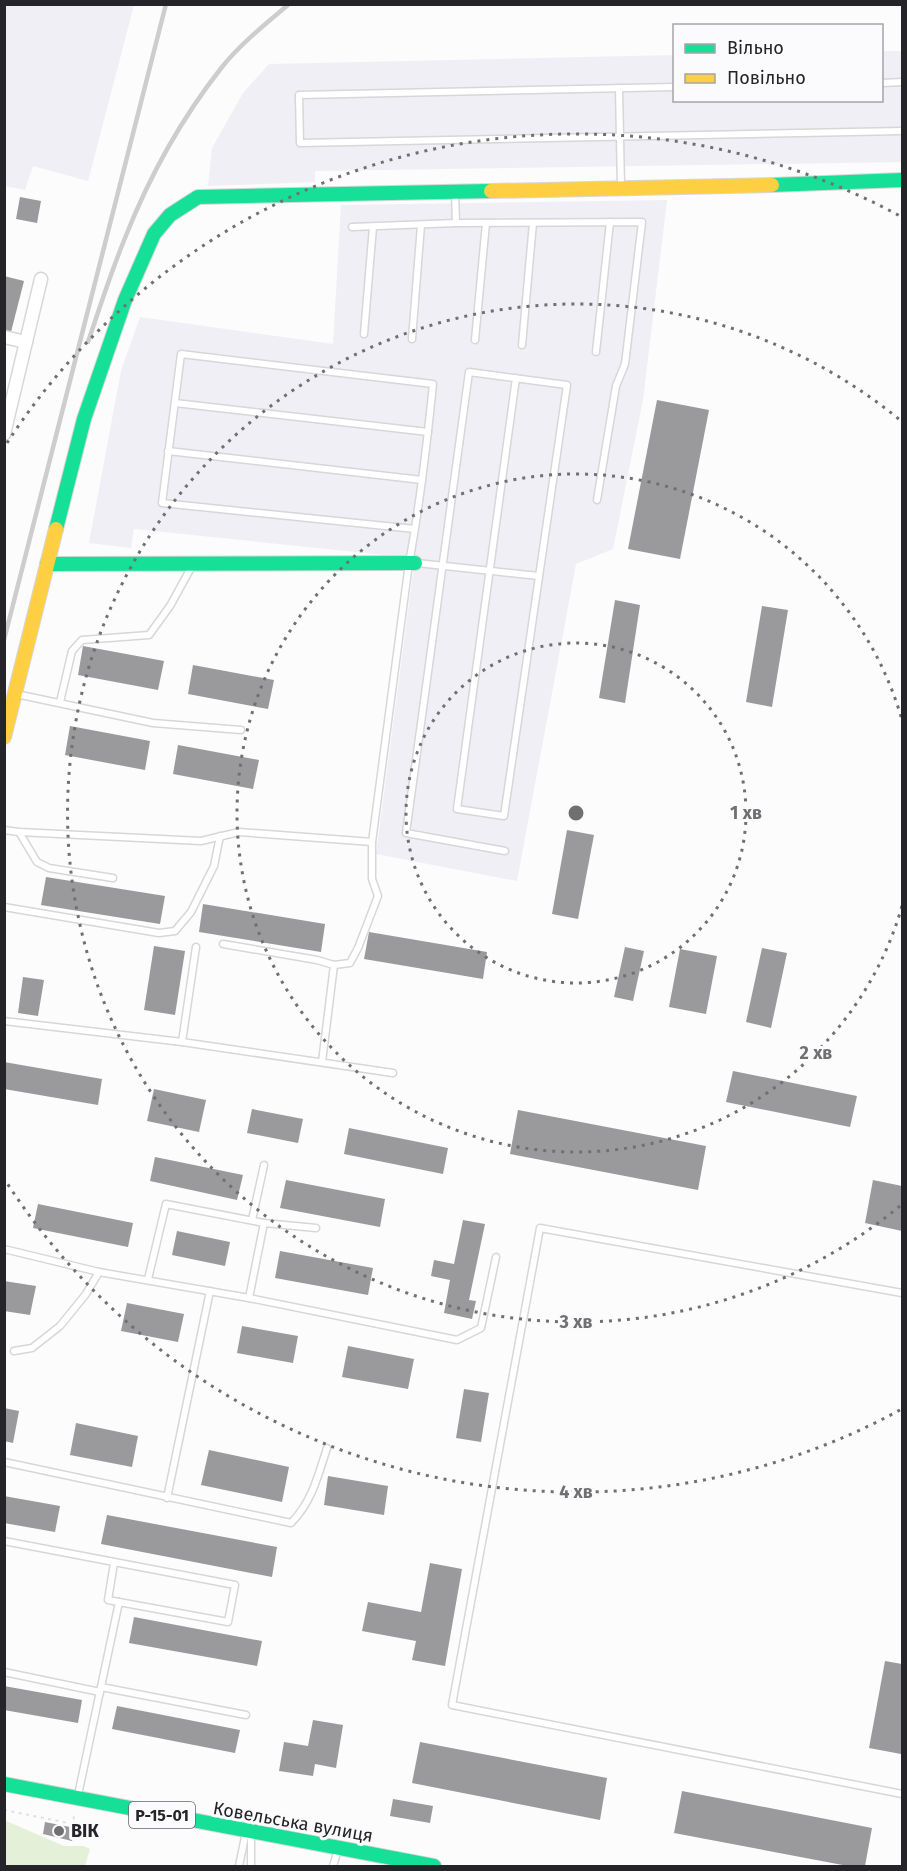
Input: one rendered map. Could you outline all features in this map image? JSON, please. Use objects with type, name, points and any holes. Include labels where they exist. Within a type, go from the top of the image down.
[{"type":"street","points":[[4,737],[84,420],[125,300],[154,234],[170,215],[198,196],[816,184],[903,180]]},
{"type":"street","points":[[4,435],[41,279]]},
{"type":"street","points":[[4,337],[27,342]]},
{"type":"street","points":[[47,564],[412,563]]},
{"type":"street","name":"Ковельська вулиця","points":[[4,1784],[338,1848],[368,1857],[434,1866]]},
{"type":"lane","points":[[883,83],[903,82]]},
{"type":"lane","points":[[673,87],[299,94],[300,143],[903,131]]},
{"type":"lane","points":[[619,88],[621,188]]},
{"type":"lane","points":[[455,192],[456,224]]},
{"type":"lane","points":[[596,352],[610,222]]},
{"type":"lane","points":[[352,227],[642,222],[625,364],[616,386],[597,500]]},
{"type":"lane","points":[[475,340],[486,223]]},
{"type":"lane","points":[[522,345],[533,223]]},
{"type":"lane","points":[[412,339],[421,225]]},
{"type":"lane","points":[[364,334],[373,227]]},
{"type":"lane","points":[[222,944],[334,965],[350,963],[378,896],[372,879],[372,842],[412,563],[433,384],[181,354],[162,503],[415,530]]},
{"type":"lane","points":[[505,851],[406,833],[469,372],[516,378],[567,385],[504,816],[457,809],[516,378]]},
{"type":"lane","points":[[175,403],[428,432]]},
{"type":"lane","points":[[168,451],[422,480]]},
{"type":"lane","points":[[412,563],[442,564],[539,576]]},
{"type":"lane","points":[[60,702],[72,651],[82,640],[149,635],[170,606],[194,564]]},
{"type":"lane","points":[[15,694],[153,723],[241,730]]},
{"type":"lane","points":[[4,830],[201,841],[239,832],[372,842]]},
{"type":"lane","points":[[19,832],[37,862],[49,868],[113,878]]},
{"type":"lane","points":[[4,907],[159,933],[175,931],[191,912],[214,866],[220,836]]},
{"type":"lane","points":[[182,1042],[196,947]]},
{"type":"lane","points":[[322,1062],[334,965]]},
{"type":"lane","points":[[4,1021],[182,1042],[393,1073]]},
{"type":"lane","points":[[252,1220],[264,1166]]},
{"type":"lane","points":[[148,1279],[166,1204],[264,1223],[316,1228]]},
{"type":"lane","points":[[249,1298],[264,1223]]},
{"type":"lane","points":[[903,1293],[540,1228],[452,1705],[903,1794]]},
{"type":"lane","points":[[4,1249],[99,1272],[249,1298],[457,1340],[481,1328],[496,1257]]},
{"type":"lane","points":[[14,1350],[32,1348],[60,1326],[86,1294],[99,1272]]},
{"type":"lane","points":[[167,1498],[210,1291]]},
{"type":"lane","points":[[4,1462],[291,1523],[303,1511],[313,1493],[327,1448]]},
{"type":"lane","points":[[4,1541],[235,1585],[228,1622],[108,1600],[114,1563]]},
{"type":"lane","points":[[77,1798],[119,1602]]},
{"type":"lane","points":[[4,1672],[246,1715]]},
{"type":"lane","points":[[239,1866],[249,1832]]},
{"type":"lane","points":[[249,1832],[251,1866]]},
{"type":"lane","points":[[333,1866],[338,1848]]},
{"type":"path","points":[[4,1810],[73,1824],[77,1798]]},
{"type":"shaded area","points":[[4,5],[134,5],[88,181],[33,166],[25,190],[5,186]]},
{"type":"shaded area","points":[[883,51],[902,51],[902,162],[315,171],[315,182],[208,186],[212,148],[243,93],[269,64],[673,55],[673,102],[883,102]]},
{"type":"shaded area","points":[[667,200],[643,400],[613,549],[576,564],[517,881],[376,854],[415,558],[134,529],[131,548],[89,543],[121,371],[140,317],[333,344],[341,205]]},
{"type":"green space","points":[[4,1820],[64,1846],[84,1846],[90,1849],[85,1866],[5,1866]]},
{"type":"building","points":[[20,197],[41,201],[37,223],[16,219]]},
{"type":"building","points":[[4,276],[24,281],[11,332],[4,330]]},
{"type":"building","points":[[657,400],[709,410],[680,559],[628,549]]},
{"type":"building","points":[[615,600],[640,605],[625,703],[599,698]]},
{"type":"building","points":[[762,606],[788,610],[772,707],[746,702]]},
{"type":"building","points":[[83,646],[164,661],[158,690],[78,675]]},
{"type":"building","points":[[193,665],[274,680],[268,709],[188,694]]},
{"type":"building","points":[[70,726],[150,741],[145,770],[65,755]]},
{"type":"building","points":[[178,745],[259,760],[253,789],[173,774]]},
{"type":"building","points":[[567,830],[594,835],[578,919],[552,914]]},
{"type":"building","points":[[46,877],[165,896],[160,924],[41,905]]},
{"type":"building","points":[[203,904],[325,924],[321,952],[199,932]]},
{"type":"building","points":[[369,932],[487,952],[483,979],[364,959]]},
{"type":"building","points":[[154,946],[185,951],[175,1015],[144,1010]]},
{"type":"building","points":[[625,947],[644,951],[633,1001],[614,997]]},
{"type":"building","points":[[762,948],[787,953],[771,1028],[746,1022]]},
{"type":"building","points":[[680,949],[717,956],[706,1014],[669,1007]]},
{"type":"building","points":[[23,977],[44,980],[38,1016],[18,1013]]},
{"type":"building","points":[[4,1062],[102,1079],[98,1105],[4,1089]]},
{"type":"building","points":[[733,1071],[857,1096],[850,1127],[726,1102]]},
{"type":"building","points":[[154,1089],[206,1100],[199,1132],[147,1121]]},
{"type":"building","points":[[252,1109],[303,1119],[298,1143],[247,1133]]},
{"type":"building","points":[[518,1110],[706,1146],[698,1190],[510,1154]]},
{"type":"building","points":[[349,1128],[448,1148],[443,1174],[344,1154]]},
{"type":"building","points":[[155,1157],[243,1175],[237,1200],[150,1181]]},
{"type":"building","points":[[286,1180],[385,1199],[380,1227],[280,1208]]},
{"type":"building","points":[[873,1180],[902,1186],[902,1231],[865,1223]]},
{"type":"building","points":[[38,1204],[133,1223],[128,1247],[33,1228]]},
{"type":"building","points":[[463,1220],[485,1224],[469,1300],[476,1301],[472,1319],[444,1313],[450,1280],[431,1276],[434,1260],[454,1264]]},
{"type":"building","points":[[177,1231],[230,1242],[225,1266],[172,1255]]},
{"type":"building","points":[[280,1251],[373,1268],[368,1295],[275,1278]]},
{"type":"building","points":[[4,1281],[36,1286],[30,1315],[4,1311]]},
{"type":"building","points":[[127,1303],[184,1314],[178,1342],[121,1331]]},
{"type":"building","points":[[242,1326],[298,1336],[293,1363],[237,1353]]},
{"type":"building","points":[[348,1346],[414,1359],[408,1389],[342,1377]]},
{"type":"building","points":[[464,1389],[489,1393],[481,1442],[456,1438]]},
{"type":"building","points":[[4,1408],[19,1411],[13,1443],[4,1441]]},
{"type":"building","points":[[76,1423],[138,1436],[132,1467],[70,1455]]},
{"type":"building","points":[[209,1450],[289,1467],[282,1502],[201,1485]]},
{"type":"building","points":[[328,1476],[388,1486],[384,1515],[324,1505]]},
{"type":"building","points":[[4,1496],[60,1506],[55,1532],[4,1523]]},
{"type":"building","points":[[107,1515],[277,1547],[272,1577],[101,1544]]},
{"type":"building","points":[[430,1563],[462,1569],[445,1666],[412,1660],[416,1641],[362,1631],[368,1602],[421,1612]]},
{"type":"building","points":[[134,1617],[262,1641],[257,1666],[129,1643]]},
{"type":"building","points":[[885,1661],[902,1664],[901,1754],[869,1748]]},
{"type":"building","points":[[4,1686],[82,1700],[78,1723],[4,1710]]},
{"type":"building","points":[[117,1706],[240,1730],[235,1753],[112,1729]]},
{"type":"building","points":[[313,1720],[343,1725],[336,1768],[315,1764],[313,1776],[279,1771],[284,1742],[308,1746]]},
{"type":"building","points":[[420,1742],[607,1778],[600,1820],[412,1783]]},
{"type":"building","points":[[682,1791],[872,1828],[865,1866],[848,1866],[674,1833]]},
{"type":"building","points":[[393,1799],[433,1806],[430,1823],[390,1816]]},
{"type":"building","name":"ВІК","points":[[45,1822],[75,1828],[72,1841],[43,1834]]},
{"type":"railway","points":[[4,640],[166,4]]},
{"type":"railway","points":[[88,342],[134,215],[167,149],[193,107],[229,58],[289,4]]},
{"type":"traffic: fast","points":[[772,185],[902,180]]},
{"type":"traffic: fast","points":[[56,529],[84,419],[125,300],[154,234],[170,215],[198,197],[491,191]]},
{"type":"traffic: fast","points":[[47,564],[415,563]]},
{"type":"traffic: fast","points":[[4,1784],[434,1866]]},
{"type":"traffic: slow","points":[[491,191],[772,185]]},
{"type":"traffic: slow","points":[[4,737],[56,529]]},
{"type":"place","name":"ВІК","points":[[59,1831]]}]
